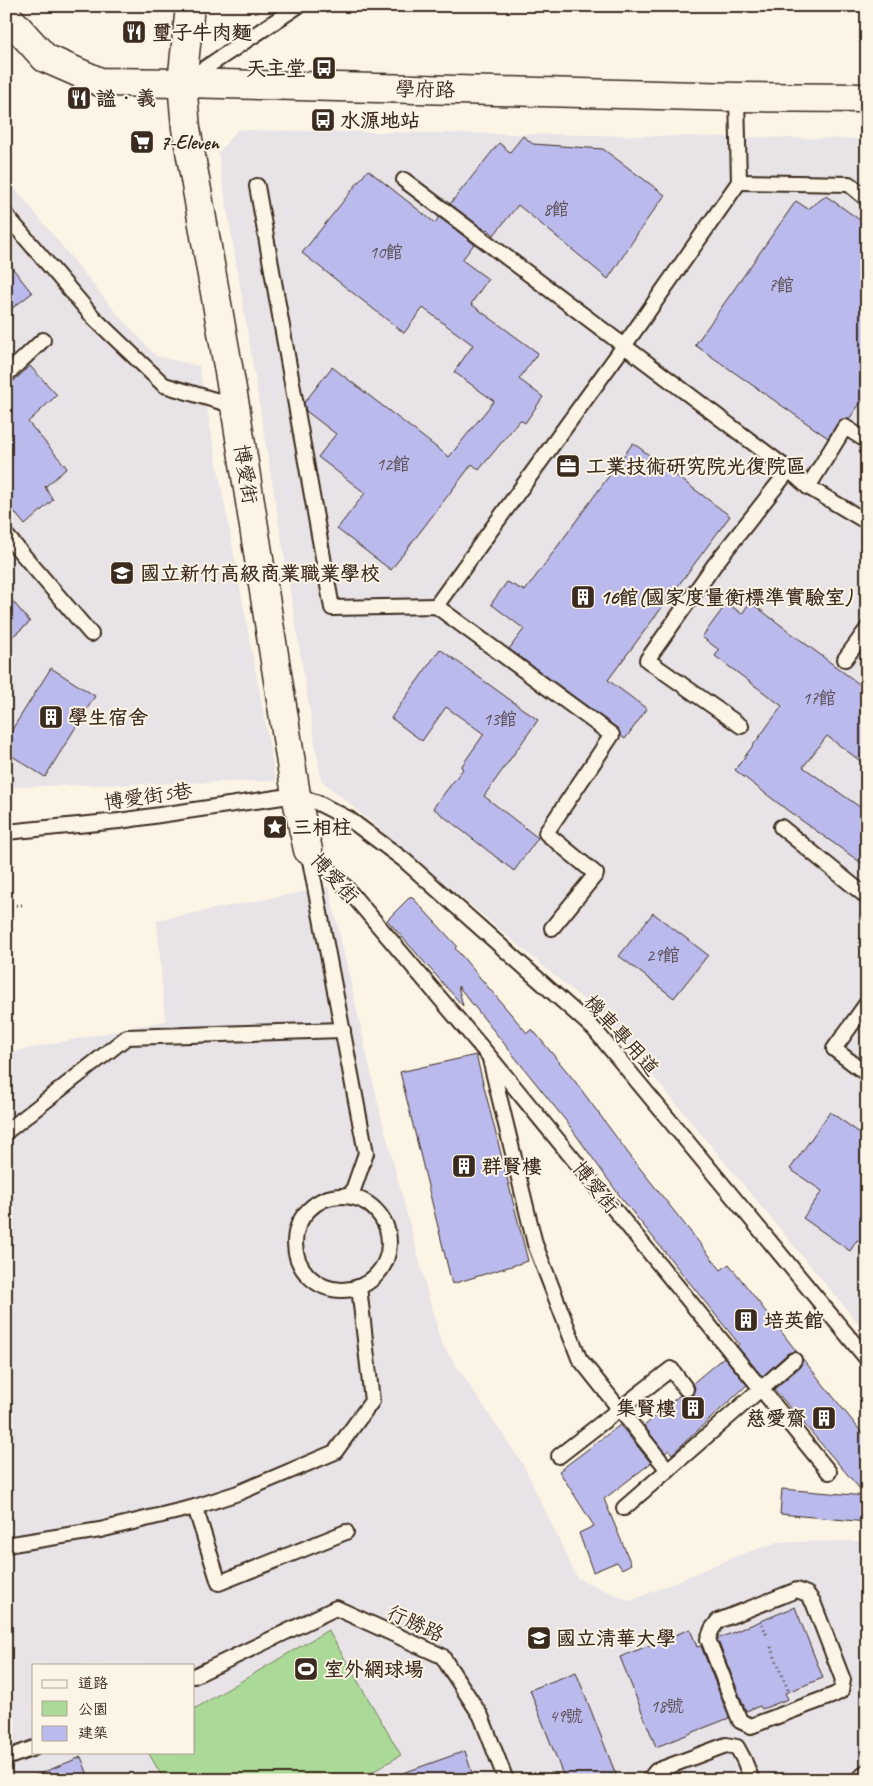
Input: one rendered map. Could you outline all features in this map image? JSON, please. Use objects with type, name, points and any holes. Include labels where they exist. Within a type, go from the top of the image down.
[{"type":"street","name":"博愛街","points":[[190,6],[182,83],[186,128],[235,406],[296,795],[308,850]]},
{"type":"street","name":"學府路","points":[[6,15],[45,58],[100,82],[737,97],[867,98]]},
{"type":"lane","points":[[182,83],[298,6]]},
{"type":"lane","points":[[436,606],[624,346],[739,182],[737,97]]},
{"type":"lane","points":[[404,180],[789,470],[808,487],[867,522]]},
{"type":"lane","points":[[739,182],[849,184],[867,199]]},
{"type":"lane","points":[[257,186],[332,608],[436,606],[612,736],[546,832],[596,874],[552,928]]},
{"type":"lane","points":[[6,215],[94,318],[164,385],[235,406]]},
{"type":"lane","points":[[6,375],[43,340]]},
{"type":"lane","points":[[808,487],[846,427],[867,441]]},
{"type":"lane","points":[[741,726],[647,660],[715,564],[789,470]]},
{"type":"lane","points":[[6,535],[91,634]]},
{"type":"lane","points":[[845,659],[867,629]]},
{"type":"lane","name":"博愛街5巷","points":[[6,832],[119,821],[296,795]]},
{"type":"lane","name":"機車專用道","points":[[296,795],[318,802],[349,819],[404,860],[594,1029],[867,1359]]},
{"type":"lane","points":[[781,827],[867,897]]},
{"type":"lane","points":[[308,850],[366,1153],[351,1196]]},
{"type":"lane","name":"博愛街","points":[[308,850],[338,878],[489,1056],[829,1472]]},
{"type":"lane","points":[[867,1003],[834,1050],[867,1074]]},
{"type":"lane","points":[[6,1132],[127,1037],[342,1030]]},
{"type":"lane","points":[[489,1056],[535,1244],[579,1358],[668,1470]]},
{"type":"lane","points":[[335,1195],[351,1196],[365,1201],[377,1211],[385,1224],[389,1239],[388,1254],[382,1268],[372,1279],[359,1287],[344,1290],[329,1288],[314,1281],[303,1270],[296,1255],[294,1239],[298,1224],[307,1210],[320,1200],[335,1195]]},
{"type":"lane","points":[[6,1545],[100,1530],[195,1507],[238,1493],[335,1452],[372,1401],[359,1287]]},
{"type":"lane","points":[[624,1508],[794,1360]]},
{"type":"lane","points":[[559,1456],[671,1369],[686,1389]]},
{"type":"lane","points":[[195,1507],[219,1583],[346,1532]]},
{"type":"lane","points":[[798,1590],[807,1594],[814,1602],[843,1680],[841,1691],[795,1709],[751,1726],[740,1721],[708,1639],[718,1621],[798,1590]]},
{"type":"lane","name":"行勝路","points":[[195,1676],[336,1608],[442,1656],[481,1716],[506,1780]]},
{"type":"lane","points":[[649,1780],[656,1772],[726,1746],[737,1747],[752,1780]]},
{"type":"lane","points":[[6,1758],[32,1749]]},
{"type":"lane","points":[[858,1780],[867,1772]]},
{"type":"path","points":[[6,906],[22,905]]},
{"type":"path","points":[[771,1647],[795,1709]]},
{"type":"shaded area","name":"工業技術研究院光復院區","points":[[237,130],[867,139],[867,1334],[604,1017],[321,780],[218,153]]},
{"type":"shaded area","name":"國立新竹高級商業職業學校","points":[[6,177],[114,310],[156,356],[199,366],[276,781],[6,787]]},
{"type":"shaded area","points":[[329,887],[380,1112],[441,1343],[524,1466],[577,1578],[630,1601],[734,1557],[777,1542],[867,1541],[867,1780],[6,1780],[6,1053],[165,1021],[157,920]]},
{"type":"green space","name":"室外網球場","points":[[328,1630],[401,1755],[359,1780],[164,1780],[149,1754],[195,1754],[195,1708]]},
{"type":"building","points":[[523,136],[533,144],[603,149],[665,195],[608,279],[518,205],[494,235],[450,204],[499,143],[510,152]]},
{"type":"building","points":[[368,170],[435,223],[439,217],[474,244],[462,260],[488,279],[471,304],[538,353],[519,379],[543,397],[525,423],[520,420],[479,470],[472,464],[391,570],[337,529],[365,493],[318,457],[336,434],[306,411],[304,403],[332,367],[449,457],[494,401],[454,372],[473,345],[423,308],[404,333],[302,253]]},
{"type":"building","points":[[826,196],[867,225],[867,394],[849,419],[840,420],[828,438],[695,345],[796,201],[808,209]]},
{"type":"building","points":[[6,260],[32,293],[6,313]]},
{"type":"building","points":[[30,366],[57,395],[28,422],[67,468],[45,487],[53,500],[25,525],[6,502],[6,388]]},
{"type":"building","name":"16館(國家度量衡標準實驗室)","points":[[633,443],[730,516],[608,680],[647,709],[625,739],[617,728],[509,649],[524,629],[491,604],[507,582],[525,591]]},
{"type":"building","points":[[6,593],[30,622],[6,642]]},
{"type":"building","points":[[750,602],[867,690],[867,766],[827,736],[803,767],[867,812],[867,867],[735,770],[782,706],[715,656],[719,650],[702,637],[727,603],[742,614]]},
{"type":"building","points":[[440,649],[538,720],[484,796],[538,838],[514,871],[433,808],[463,769],[461,767],[484,734],[446,707],[422,741],[391,718]]},
{"type":"building","name":"學生宿舍","points":[[51,668],[95,696],[45,777],[6,752],[6,739]]},
{"type":"building","points":[[411,896],[457,946],[455,948],[527,1033],[532,1029],[574,1080],[631,1157],[721,1270],[729,1264],[797,1352],[788,1353],[763,1376],[760,1374],[737,1346],[739,1344],[622,1199],[566,1121],[458,986],[463,1006],[387,920]]},
{"type":"building","points":[[653,913],[708,955],[674,998],[619,956]]},
{"type":"building","name":"群賢樓","points":[[476,1055],[528,1261],[452,1284],[400,1072]]},
{"type":"building","points":[[830,1112],[867,1138],[867,1246],[857,1240],[850,1251],[803,1218],[822,1191],[790,1169]]},
{"type":"building","name":"集賢樓","points":[[724,1357],[747,1385],[672,1454],[669,1450],[665,1453],[644,1426],[680,1395],[687,1398],[692,1396],[695,1388],[693,1383]]},
{"type":"building","name":"慈愛齋","points":[[803,1359],[867,1439],[867,1522],[780,1514],[782,1489],[866,1496],[774,1389],[800,1367]]},
{"type":"building","points":[[620,1425],[651,1463],[604,1499],[631,1564],[622,1569],[617,1562],[593,1572],[579,1533],[594,1526],[559,1471]]},
{"type":"building","points":[[795,1607],[823,1678],[785,1693],[788,1699],[762,1709],[760,1706],[746,1711],[717,1639]]},
{"type":"building","points":[[690,1629],[697,1647],[701,1646],[729,1718],[656,1747],[620,1657]]},
{"type":"building","points":[[576,1672],[618,1780],[565,1780],[530,1690]]},
{"type":"building","points":[[465,1751],[474,1780],[392,1780],[392,1777]]},
{"type":"building","points":[[81,1757],[90,1780],[27,1779]]},
{"type":"place","name":"璽子牛肉麵","points":[[134,32]]},
{"type":"place","name":"天主堂","points":[[324,68]]},
{"type":"place","name":"謐．義","points":[[79,98]]},
{"type":"place","name":"水源地站","points":[[323,120]]},
{"type":"place","name":"7-Eleven","points":[[142,142]]},
{"type":"place","name":"工業技術研究院光復院區","points":[[568,466]]},
{"type":"place","name":"國立新竹高級商業職業學校","points":[[122,573]]},
{"type":"place","name":"16館(國家度量衡標準實驗室)","points":[[583,597]]},
{"type":"place","name":"學生宿舍","points":[[51,717]]},
{"type":"place","name":"三相柱","points":[[275,827]]},
{"type":"place","name":"群賢樓","points":[[464,1166]]},
{"type":"place","name":"培英館","points":[[746,1320]]},
{"type":"place","name":"集賢樓","points":[[693,1408]]},
{"type":"place","name":"慈愛齋","points":[[824,1418]]},
{"type":"place","name":"國立清華大學","points":[[539,1638]]},
{"type":"place","name":"室外網球場","points":[[306,1669]]}]
